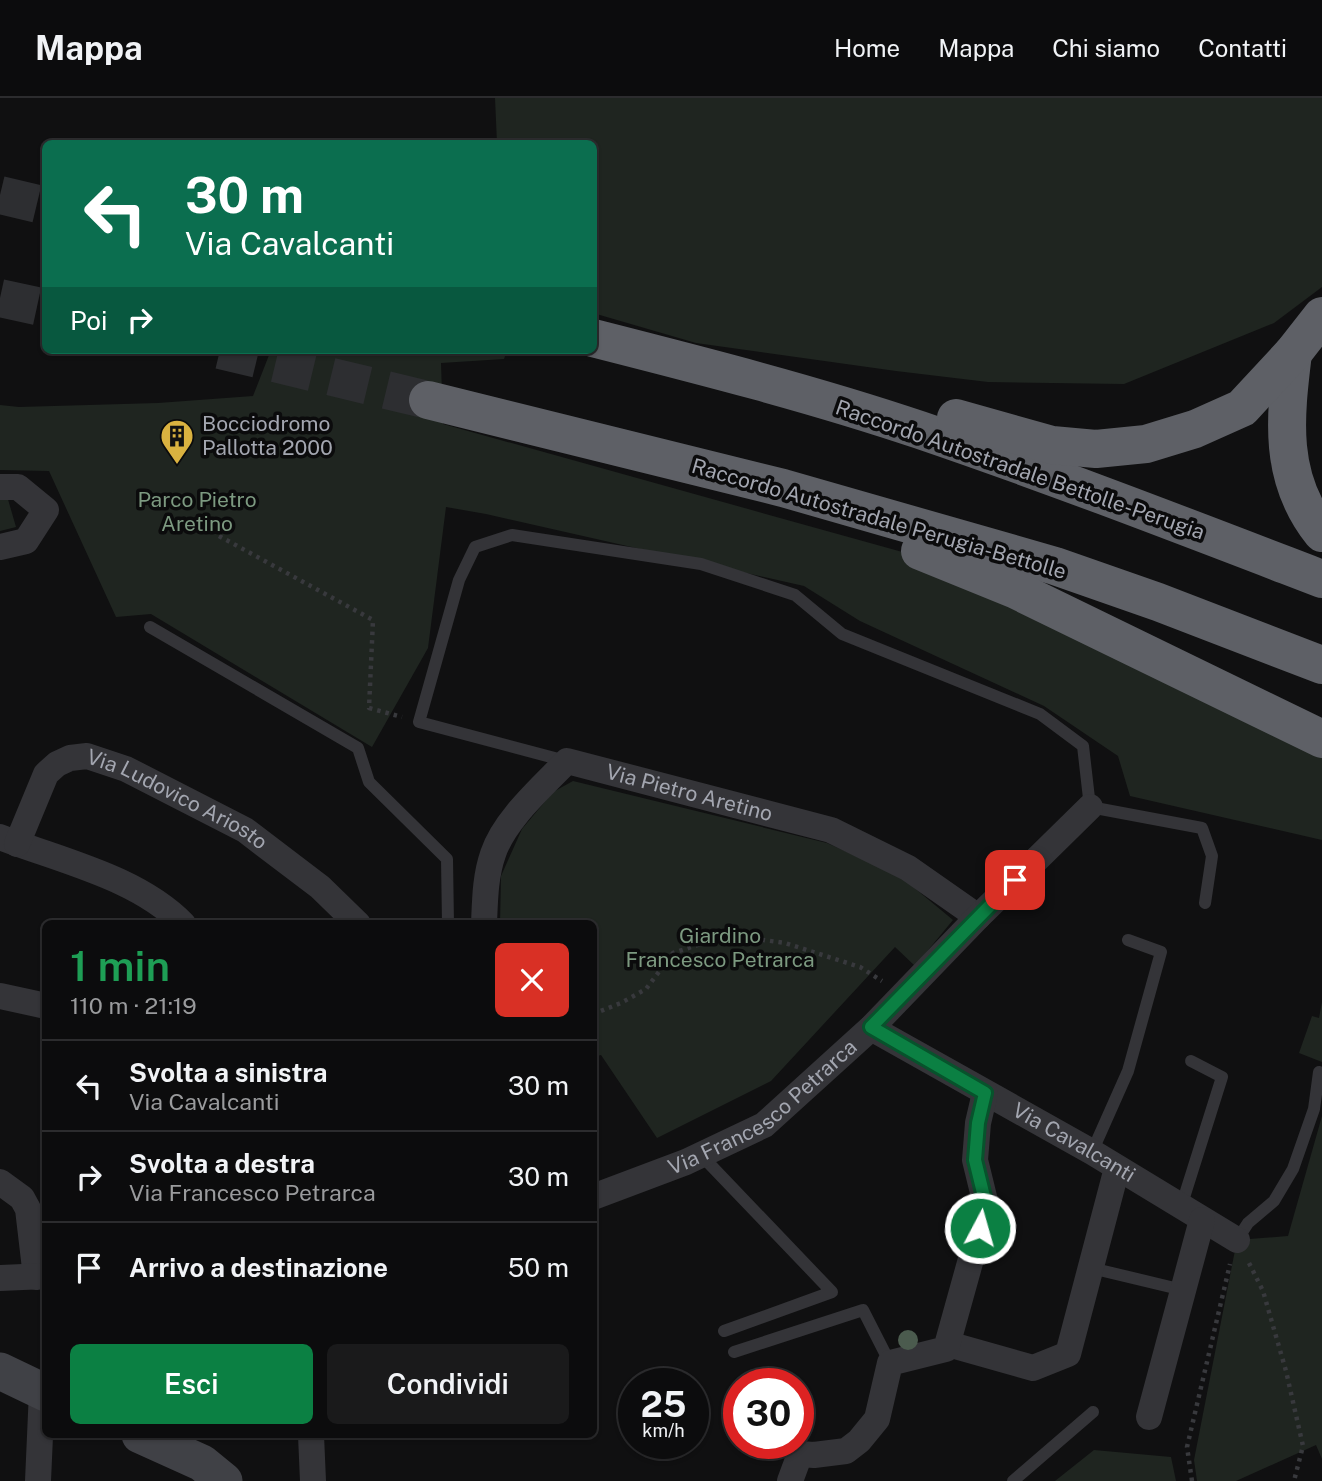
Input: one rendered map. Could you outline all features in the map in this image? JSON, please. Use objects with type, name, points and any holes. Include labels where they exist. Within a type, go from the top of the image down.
[{"type":"highway","points":[[718,370],[826,381],[1052,445],[1096,449],[1146,444],[1195,429],[1242,408],[1293,353],[1322,316]]},
{"type":"highway","name":"Raccordo Autostradale Bettolle-Perugia","points":[[597,339],[718,370],[917,429],[1102,494],[1322,579]]},
{"type":"highway","points":[[1293,353],[1287,401],[1291,472],[1306,513],[1322,533]]},
{"type":"highway","name":"Raccordo Autostradale Perugia-Bettolle","points":[[428,400],[783,488],[1055,566],[1322,665]]},
{"type":"highway","points":[[525,425],[622,461],[891,540],[954,563],[1029,596],[1322,739]]},
{"type":"main road","points":[[0,1371],[42,1391]]},
{"type":"main road","points":[[147,1438],[202,1463],[223,1481]]},
{"type":"street","points":[[0,487],[18,487],[46,510],[26,541],[0,547]]},
{"type":"street","name":"Via Ludovico Ariosto","points":[[8,841],[46,774],[57,764],[70,758],[87,756],[126,769],[245,831],[320,887],[354,920]]},
{"type":"street","points":[[484,920],[485,891],[493,852],[513,818],[567,761]]},
{"type":"street","name":"Via Pietro Aretino","points":[[567,761],[831,830],[908,868],[978,917]]},
{"type":"street","name":"Via Francesco Petrarca","points":[[597,1195],[701,1154],[764,1125],[871,1027],[1090,807]]},
{"type":"street","points":[[8,841],[149,895],[179,920]]},
{"type":"street","points":[[0,996],[42,1005]]},
{"type":"street","name":"Via Cavalcanti","points":[[871,1027],[1092,1152],[1237,1240]]},
{"type":"street","points":[[790,1481],[800,1454],[845,1451],[859,1441],[877,1419],[890,1363],[946,1349],[986,1205],[975,1160],[978,1123],[985,1093]]},
{"type":"street","points":[[948,1344],[1033,1368],[1068,1354],[1116,1168]]},
{"type":"street","points":[[0,1182],[22,1198],[28,1209],[41,1277],[0,1279]]},
{"type":"street","points":[[1149,1417],[1183,1290],[1192,1214]]},
{"type":"street","points":[[38,1481],[42,1422]]},
{"type":"street","points":[[311,1438],[313,1481]]},
{"type":"lane","points":[[567,761],[419,722],[459,580],[475,547],[512,535],[701,564],[795,595],[842,634],[1040,714],[1083,746],[1090,807],[1202,828],[1212,856],[1205,903]]},
{"type":"lane","points":[[150,627],[358,748],[369,782],[447,859],[448,920]]},
{"type":"lane","points":[[1092,1152],[1128,1071],[1161,952],[1129,940]]},
{"type":"lane","points":[[1191,1061],[1222,1077],[1192,1214]]},
{"type":"lane","points":[[1237,1240],[1248,1223],[1274,1201],[1293,1169],[1314,1109],[1319,1072]]},
{"type":"lane","points":[[701,1154],[832,1292],[724,1331]]},
{"type":"lane","points":[[1091,1268],[1183,1290]]},
{"type":"lane","points":[[734,1352],[863,1310],[890,1363]]},
{"type":"lane","points":[[1013,1481],[1093,1412]]},
{"type":"path","points":[[219,536],[373,620],[369,708],[419,722]]},
{"type":"path","points":[[597,1012],[646,989],[673,953],[728,935],[785,943],[860,967],[903,994]]},
{"type":"path","points":[[1192,1481],[1187,1447],[1223,1289],[1237,1240]]},
{"type":"path","points":[[1237,1240],[1263,1291],[1286,1371],[1303,1447],[1294,1481]]},
{"type":"green space","points":[[495,98],[1322,98],[1322,287],[1274,323],[1124,384],[988,382],[696,343],[597,314],[597,140],[497,140]]},
{"type":"green space","name":"Parco Pietro Aretino","points":[[269,354],[506,354],[504,359],[441,363],[443,424],[906,553],[1322,755],[1322,840],[1130,796],[1118,756],[1044,706],[860,621],[804,586],[446,507],[428,648],[372,747],[151,614],[116,617],[49,471],[0,470],[0,405],[19,407],[158,403],[253,396]]},
{"type":"green space","points":[[0,496],[7,496],[16,527],[0,531]]},
{"type":"green space","name":"Giardino Francesco Petrarca","points":[[573,781],[827,843],[900,876],[953,920],[915,966],[895,947],[771,1081],[657,1138],[601,1055],[597,1056],[597,920],[500,920],[501,876],[522,829],[553,792]]},
{"type":"green space","points":[[1322,1002],[1322,1062],[1299,1053],[1312,1016],[1319,1018]]},
{"type":"green space","points":[[1322,1116],[1322,1459],[1316,1445],[1236,1481],[1197,1481],[1194,1460],[1237,1240],[1288,1236]]},
{"type":"green space","points":[[1094,1450],[1171,1457],[1176,1481],[1055,1481]]},
{"type":"tunnel","points":[[0,195],[42,205]]},
{"type":"tunnel","points":[[0,298],[42,307]]},
{"type":"tunnel","points":[[237,354],[428,400]]},
{"type":"place","name":"Bocciodromo Pallotta 2000","points":[[177,466]]},
{"type":"route","points":[[980,1228],[986,1205],[975,1160],[978,1123],[985,1093],[871,1027],[1015,880]]}]
